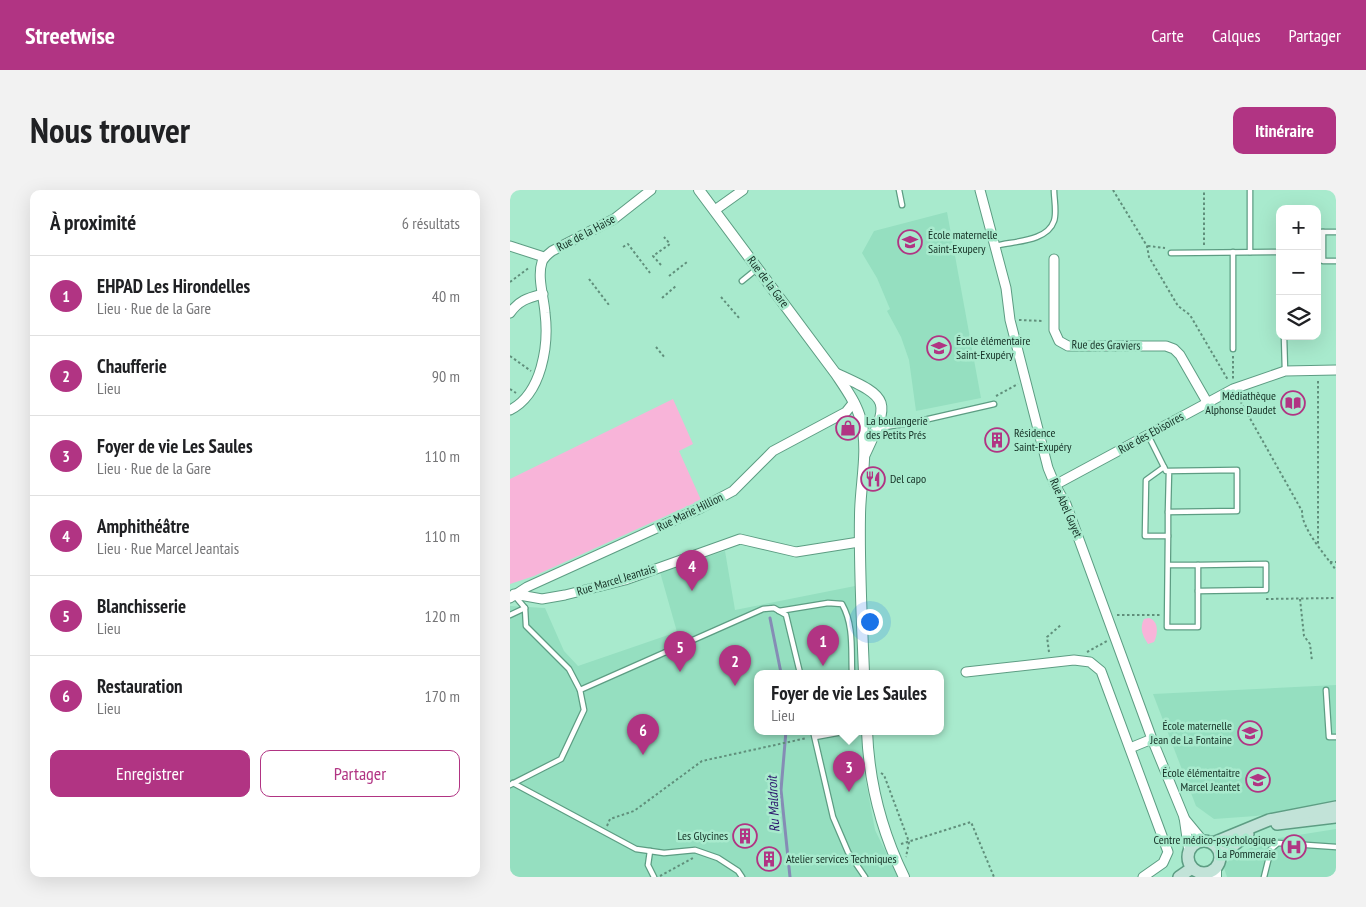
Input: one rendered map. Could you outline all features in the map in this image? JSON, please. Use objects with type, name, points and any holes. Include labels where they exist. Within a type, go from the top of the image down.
[{"type":"main road","points":[[1336,807],[1269,820],[1208,842],[1194,844],[1188,852],[1188,861],[1192,868],[1212,874],[1220,856],[1244,836],[1270,825],[1336,817]]},
{"type":"main road","points":[[1208,842],[1220,856]]},
{"type":"main road","points":[[1179,877],[1192,868]]},
{"type":"street","name":"Rue de la Haise","points":[[510,410],[524,398],[538,376],[547,331],[541,270],[542,256],[614,219],[651,190]]},
{"type":"street","name":"Rue de la Gare","points":[[700,190],[836,374],[854,402],[862,428],[864,455],[861,483],[860,542],[864,670]]},
{"type":"street","points":[[715,210],[744,190]]},
{"type":"street","name":"Rue Abel Guyet","points":[[980,190],[1006,288],[1010,320],[1055,485],[1066,504],[1152,739],[1184,817],[1188,852]]},
{"type":"street","points":[[510,246],[542,256]]},
{"type":"street","name":"Rue des Graviers","points":[[1054,259],[1054,330],[1059,341],[1068,346],[1166,346],[1174,349],[1180,355],[1206,402]]},
{"type":"street","points":[[510,313],[523,300],[543,294]]},
{"type":"street","name":"Rue des Ebisoires","points":[[1055,485],[1234,388],[1285,371],[1336,370]]},
{"type":"street","name":"Rue de la Gare","points":[[836,374],[874,392],[879,400],[881,419],[864,455]]},
{"type":"street","points":[[854,402],[861,385]]},
{"type":"street","name":"Rue Marie Hillion","points":[[511,595],[527,586],[701,508],[733,491],[773,451],[846,412],[854,402]]},
{"type":"street","points":[[862,428],[872,430],[877,428]]},
{"type":"street","name":"Rue Marcel Jeantais","points":[[511,595],[542,599],[565,595],[624,580],[740,539],[796,552],[860,542]]},
{"type":"street","points":[[966,672],[1074,660],[1090,662],[1102,671],[1168,852],[1162,863],[1143,877]]},
{"type":"street","points":[[867,735],[868,766],[876,808],[890,848],[904,877]]},
{"type":"street","points":[[1130,748],[1152,739]]},
{"type":"street","name":"Rue Abel Guyet","points":[[1184,817],[1208,842]]},
{"type":"lane","points":[[899,190],[902,205]]},
{"type":"lane","points":[[995,246],[1039,236],[1049,230],[1054,220],[1054,190]]},
{"type":"lane","points":[[1250,190],[1250,252]]},
{"type":"lane","points":[[1336,232],[1323,232],[1323,261],[1336,261]]},
{"type":"lane","points":[[1233,252],[1233,349]]},
{"type":"lane","points":[[1171,253],[1276,252]]},
{"type":"lane","points":[[742,281],[758,268]]},
{"type":"lane","points":[[1284,340],[1285,371]]},
{"type":"lane","points":[[877,428],[904,424],[994,404]]},
{"type":"lane","points":[[1148,435],[1164,467],[1168,471],[1167,627],[1198,627],[1198,565]]},
{"type":"lane","points":[[1164,467],[1146,480],[1145,536],[1168,536]]},
{"type":"lane","points":[[1168,471],[1237,470],[1237,511],[1168,512]]},
{"type":"lane","points":[[1168,564],[1266,564],[1266,590],[1198,591]]},
{"type":"lane","points":[[511,595],[525,608],[526,626],[569,669],[580,690],[584,710],[561,759],[511,784]]},
{"type":"lane","points":[[779,611],[828,602],[842,604],[848,615],[850,627],[852,670]]},
{"type":"lane","points":[[510,616],[525,608]]},
{"type":"lane","points":[[580,690],[763,609],[774,608],[786,615],[799,670]]},
{"type":"lane","points":[[1326,690],[1329,737],[1336,737]]},
{"type":"lane","points":[[814,735],[832,817],[848,852],[865,877]]},
{"type":"lane","points":[[815,738],[829,735]]},
{"type":"lane","points":[[511,784],[636,849],[664,853],[698,851],[718,858],[742,877]]},
{"type":"lane","points":[[1264,877],[1271,849],[1278,844],[1336,847]]},
{"type":"lane","points":[[650,851],[648,866],[654,877]]},
{"type":"path","points":[[1113,190],[1147,246],[1149,258],[1178,306],[1190,315],[1234,388],[1302,511],[1302,518],[1318,546],[1336,570]]},
{"type":"path","points":[[1204,190],[1204,252]]},
{"type":"path","points":[[661,265],[653,256],[670,244],[664,236]]},
{"type":"path","points":[[623,248],[628,244],[650,273]]},
{"type":"path","points":[[1147,246],[1164,247],[1171,253]]},
{"type":"path","points":[[510,282],[542,256]]},
{"type":"path","points":[[669,276],[687,262]]},
{"type":"path","points":[[589,279],[609,305]]},
{"type":"path","points":[[662,298],[676,286]]},
{"type":"path","points":[[721,297],[740,319]]},
{"type":"path","points":[[1010,320],[1054,321]]},
{"type":"path","points":[[656,347],[665,358]]},
{"type":"path","points":[[1233,349],[1234,388]]},
{"type":"path","points":[[510,356],[538,376]]},
{"type":"path","points":[[1318,371],[1318,546]]},
{"type":"path","points":[[994,398],[1020,382]]},
{"type":"path","points":[[1330,562],[1336,562]]},
{"type":"path","points":[[1266,599],[1336,598]]},
{"type":"path","points":[[1300,599],[1304,636],[1310,644],[1312,661]]},
{"type":"path","points":[[1108,615],[1167,615]]},
{"type":"path","points":[[1050,662],[1047,637],[1062,624]]},
{"type":"path","points":[[1100,644],[1104,642]]},
{"type":"path","points":[[605,833],[610,819],[634,811],[702,761],[805,738],[815,738]]},
{"type":"path","points":[[868,766],[884,775],[909,842]]},
{"type":"path","points":[[890,848],[971,822],[994,877]]},
{"type":"path","points":[[658,877],[693,858],[698,851]]},
{"type":"shaded area","name":"École élémentaire Saint-Exupéry","points":[[947,212],[981,398],[916,411],[909,360],[901,337],[887,311],[890,309],[877,278],[862,253],[874,231]]},
{"type":"shaded area","points":[[673,399],[693,444],[679,451],[701,500],[534,576],[510,584],[510,479]]},
{"type":"shaded area","points":[[725,551],[735,610],[855,586],[859,670],[754,670],[754,735],[862,735],[863,766],[875,830],[898,877],[510,877],[510,606],[545,608],[564,651],[578,666],[677,632],[660,572]]},
{"type":"shaded area","points":[[1149,618],[1155,622],[1157,632],[1154,642],[1148,644],[1143,635],[1142,626],[1144,619]]},
{"type":"shaded area","points":[[1336,685],[1336,803],[1256,816],[1214,819],[1196,806],[1153,694]]},
{"type":"shaded area","name":"Centre médico-psychologique La Pommeraie","points":[[1336,829],[1336,877],[1227,877],[1223,865],[1238,854],[1267,840]]},
{"type":"waterway","name":"Ru Maldroit","points":[[770,618],[780,670]]},
{"type":"waterway","name":"Ru Maldroit","points":[[786,735],[781,790],[790,877]]},
{"type":"place","name":"École maternelle Saint-Exupery","points":[[910,242]]},
{"type":"place","name":"École élémentaire Saint-Exupéry","points":[[939,348]]},
{"type":"place","name":"Médiathèque Alphonse Daudet","points":[[1293,403]]},
{"type":"place","name":"La boulangerie des Petits Prés","points":[[848,428]]},
{"type":"place","name":"Résidence Saint-Exupéry","points":[[997,440]]},
{"type":"place","name":"Del capo","points":[[873,479]]},
{"type":"place","name":"Amphithéâtre","points":[[692,591]]},
{"type":"place","name":"EHPAD Les Hirondelles","points":[[823,666]]},
{"type":"place","name":"Blanchisserie","points":[[680,672]]},
{"type":"place","name":"Chaufferie","points":[[735,686]]},
{"type":"place","name":"École maternelle Jean de La Fontaine","points":[[1250,733]]},
{"type":"place","name":"Restauration","points":[[643,755]]},
{"type":"place","name":"École élémentaitre Marcel Jeantet","points":[[1258,780]]},
{"type":"place","name":"Foyer de vie Les Saules","points":[[849,792]]},
{"type":"place","name":"Les Glycines","points":[[745,836]]},
{"type":"place","name":"Centre médico-psychologique La Pommeraie","points":[[1294,847]]},
{"type":"place","name":"Atelier services Techniques","points":[[769,859]]}]
